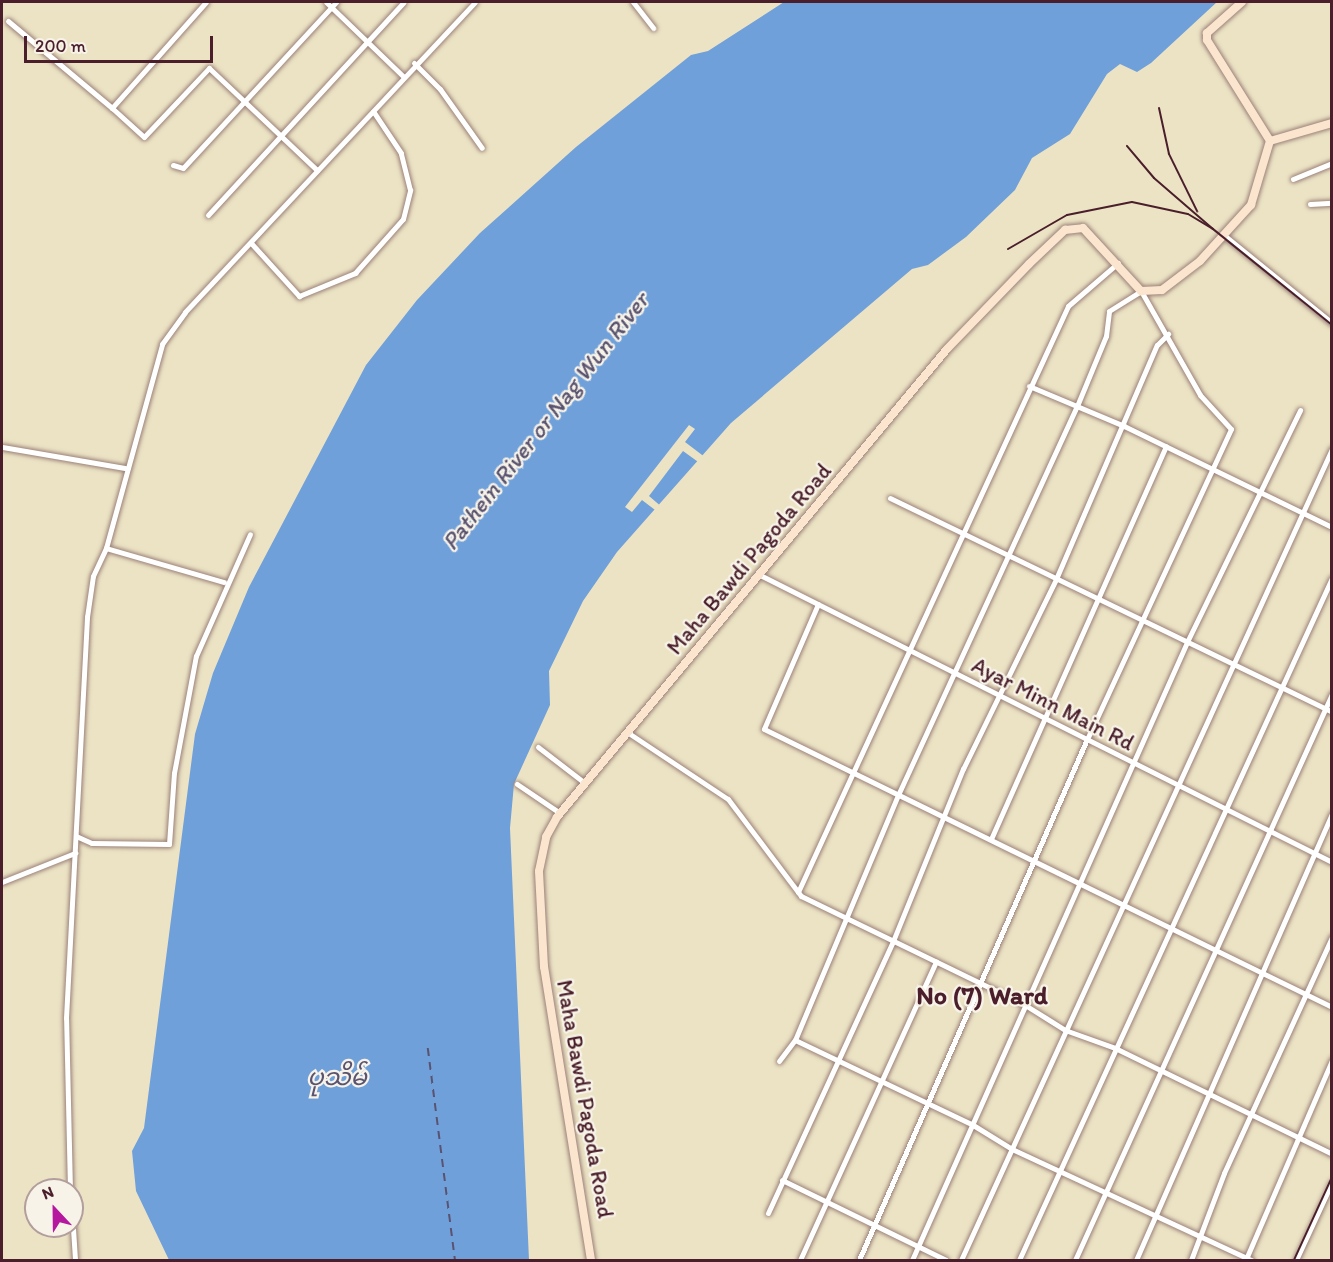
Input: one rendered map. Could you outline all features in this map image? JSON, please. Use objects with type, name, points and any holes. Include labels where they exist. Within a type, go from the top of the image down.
[{"type":"street","points":[[112,108],[206,2]]},
{"type":"street","points":[[326,2],[334,4],[403,76]]},
{"type":"street","points":[[207,215],[404,2]]},
{"type":"street","points":[[70,1178],[66,1018],[87,617],[93,576],[106,548],[125,468],[170,331],[373,111],[414,63],[475,2]]},
{"type":"street","points":[[633,2],[653,28]]},
{"type":"street","points":[[779,1061],[795,1040],[844,917],[898,795],[1077,406],[1106,336],[1109,311],[1141,291],[1162,290],[1225,236],[1251,205],[1270,141],[1207,40],[1207,33],[1242,2]]},
{"type":"street","points":[[173,165],[183,168],[334,4]]},
{"type":"street","points":[[8,21],[144,137],[209,68],[317,170]]},
{"type":"street","points":[[414,63],[440,88],[482,148]]},
{"type":"street","points":[[252,243],[299,296],[355,273],[403,219],[410,190],[401,153],[373,111]]},
{"type":"street","points":[[1270,141],[1332,123]]},
{"type":"street","points":[[1293,179],[1332,163]]},
{"type":"street","points":[[1310,204],[1332,203]]},
{"type":"street","name":"Maha Bawdi Pagoda Road","points":[[591,1260],[544,966],[539,871],[546,837],[560,813],[947,349],[1065,230],[1083,228],[1118,263],[1141,291]]},
{"type":"street","points":[[1225,236],[1332,324]]},
{"type":"street","points":[[798,892],[856,775],[1029,386],[1068,306],[1118,263]]},
{"type":"street","points":[[860,1260],[930,1104],[1034,859],[1211,467],[1229,422],[1200,395],[1168,334],[1141,291]]},
{"type":"street","points":[[768,1213],[836,1059],[893,941],[943,817],[998,695],[1056,579],[1124,426],[1157,345],[1168,334]]},
{"type":"street","points":[[1029,386],[1167,446],[1332,527]]},
{"type":"street","points":[[912,1260],[1082,883],[1132,762],[1187,642],[1300,410]]},
{"type":"street","points":[[991,839],[1167,446]]},
{"type":"street","points":[[2,447],[125,468]]},
{"type":"street","points":[[961,1260],[1300,511],[1332,449]]},
{"type":"street","points":[[890,498],[1332,712]]},
{"type":"street","points":[[76,836],[102,844],[169,844],[174,773],[196,656],[224,582],[250,534]]},
{"type":"street","points":[[106,548],[224,582]]},
{"type":"street","name":"Ayar Minn Main Rd","points":[[760,575],[1332,862]]},
{"type":"street","points":[[1019,1260],[1222,807],[1332,578]]},
{"type":"street","points":[[818,604],[764,729],[1332,1006]]},
{"type":"street","points":[[1074,1260],[1332,694]]},
{"type":"street","points":[[627,732],[728,799],[798,892],[844,917],[1026,1005],[1065,1030],[1115,1048],[1332,1154]]},
{"type":"street","points":[[538,747],[585,783]]},
{"type":"street","points":[[518,784],[560,813]]},
{"type":"street","points":[[1136,1260],[1332,813]]},
{"type":"street","points":[[2,882],[75,853]]},
{"type":"street","points":[[1191,1260],[1203,1237],[1251,1114],[1332,937]]},
{"type":"street","points":[[800,1260],[879,1078],[936,962]]},
{"type":"street","points":[[795,1040],[879,1078],[973,1125],[1012,1149],[1061,1168],[1247,1260],[1296,1136],[1332,1060]]},
{"type":"street","points":[[782,1180],[946,1260]]},
{"type":"street","points":[[1296,1260],[1332,1182]]},
{"type":"street","points":[[74,1238],[75,1260]]},
{"type":"water","name":"ပုသိမ်","points":[[784,2],[1217,2],[1151,63],[1137,72],[1120,64],[1107,74],[1070,134],[1032,158],[1015,190],[966,237],[928,265],[912,269],[731,423],[617,552],[583,601],[549,671],[550,705],[514,784],[510,828],[529,1260],[169,1260],[136,1191],[132,1151],[144,1128],[195,734],[213,673],[249,587],[366,365],[417,300],[480,233],[576,147],[691,55],[708,51]]},
{"type":"pier","points":[[689,425],[695,429],[685,442],[706,458],[701,464],[683,451],[649,496],[663,508],[659,513],[642,500],[632,512],[625,507]]},
{"type":"ferry route","points":[[428,1048],[455,1260]]},
{"type":"railway","points":[[1159,108],[1169,154],[1197,211]]},
{"type":"railway","points":[[1008,249],[1067,215],[1132,202],[1188,214],[1213,229],[1154,178],[1127,146]]},
{"type":"railway","points":[[1213,229],[1332,325]]},
{"type":"railway","points":[[1294,1260],[1332,1177]]},
{"type":"district","name":"No (7) Ward","points":[[982,996]]},
{"type":"water label","name":"Pathein River or Nag Wun River","points":[[545,421]]}]
